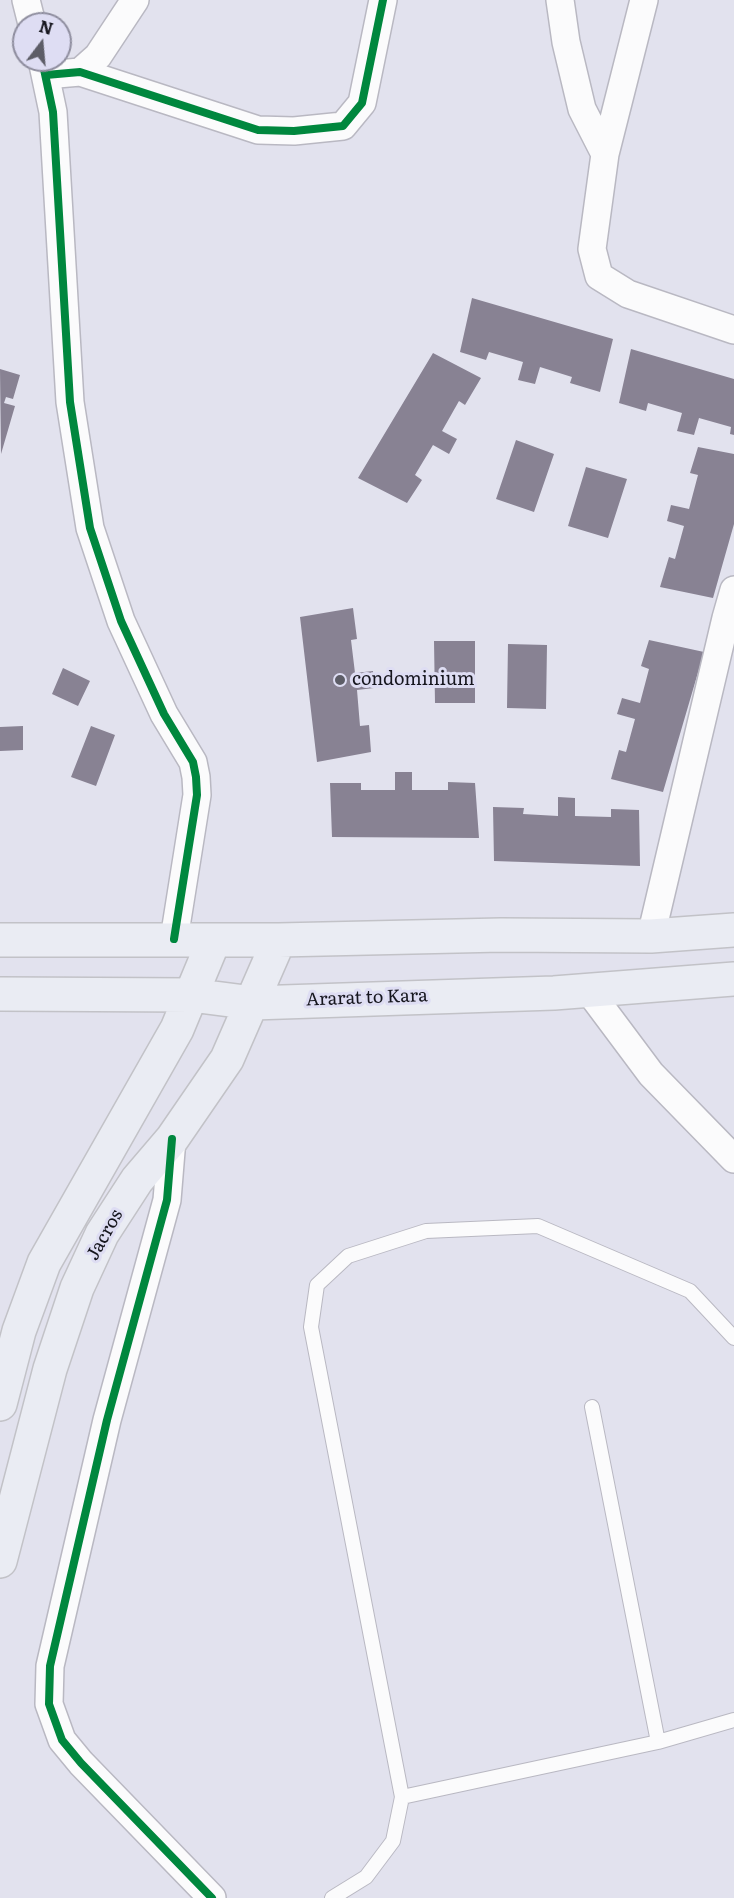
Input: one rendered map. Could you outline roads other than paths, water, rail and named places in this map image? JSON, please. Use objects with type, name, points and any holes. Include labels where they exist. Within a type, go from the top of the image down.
[{"type":"main road","points":[[0,940],[279,940],[501,935],[651,936],[734,930]]},
{"type":"main road","points":[[0,1404],[19,1331],[44,1263],[177,1029],[214,940]]},
{"type":"main road","name":"Jacros","points":[[0,1562],[50,1369],[78,1288],[102,1234],[136,1180],[172,1139],[227,1059],[279,940]]},
{"type":"main road","name":"Ararat to Kara","points":[[0,994],[191,995],[253,1002],[589,991],[734,979]]},
{"type":"street","points":[[80,72],[98,56],[135,0]]},
{"type":"street","points":[[72,71],[258,130],[294,131],[343,126],[362,103],[383,0]]},
{"type":"street","points":[[560,0],[566,42],[582,109],[605,154]]},
{"type":"street","points":[[644,0],[605,154],[592,249],[599,276],[628,294],[734,330]]},
{"type":"street","points":[[45,72],[53,112],[70,402],[90,528],[121,621],[164,714],[193,762],[196,777],[197,795],[174,939]]},
{"type":"street","points":[[651,936],[734,590]]},
{"type":"street","points":[[589,991],[651,1074],[734,1159]]},
{"type":"street","points":[[172,1139],[167,1200],[105,1431],[50,1666],[49,1704],[62,1740],[81,1763],[212,1898]]},
{"type":"lane","points":[[332,1898],[366,1877],[393,1841],[402,1797],[311,1328],[317,1285],[348,1256],[426,1231],[538,1226],[690,1291],[734,1338]]},
{"type":"lane","points":[[592,1407],[658,1742]]},
{"type":"lane","points":[[402,1797],[658,1742],[734,1720]]},
{"type":"place","name":"condominium","points":[[340,680]]}]
